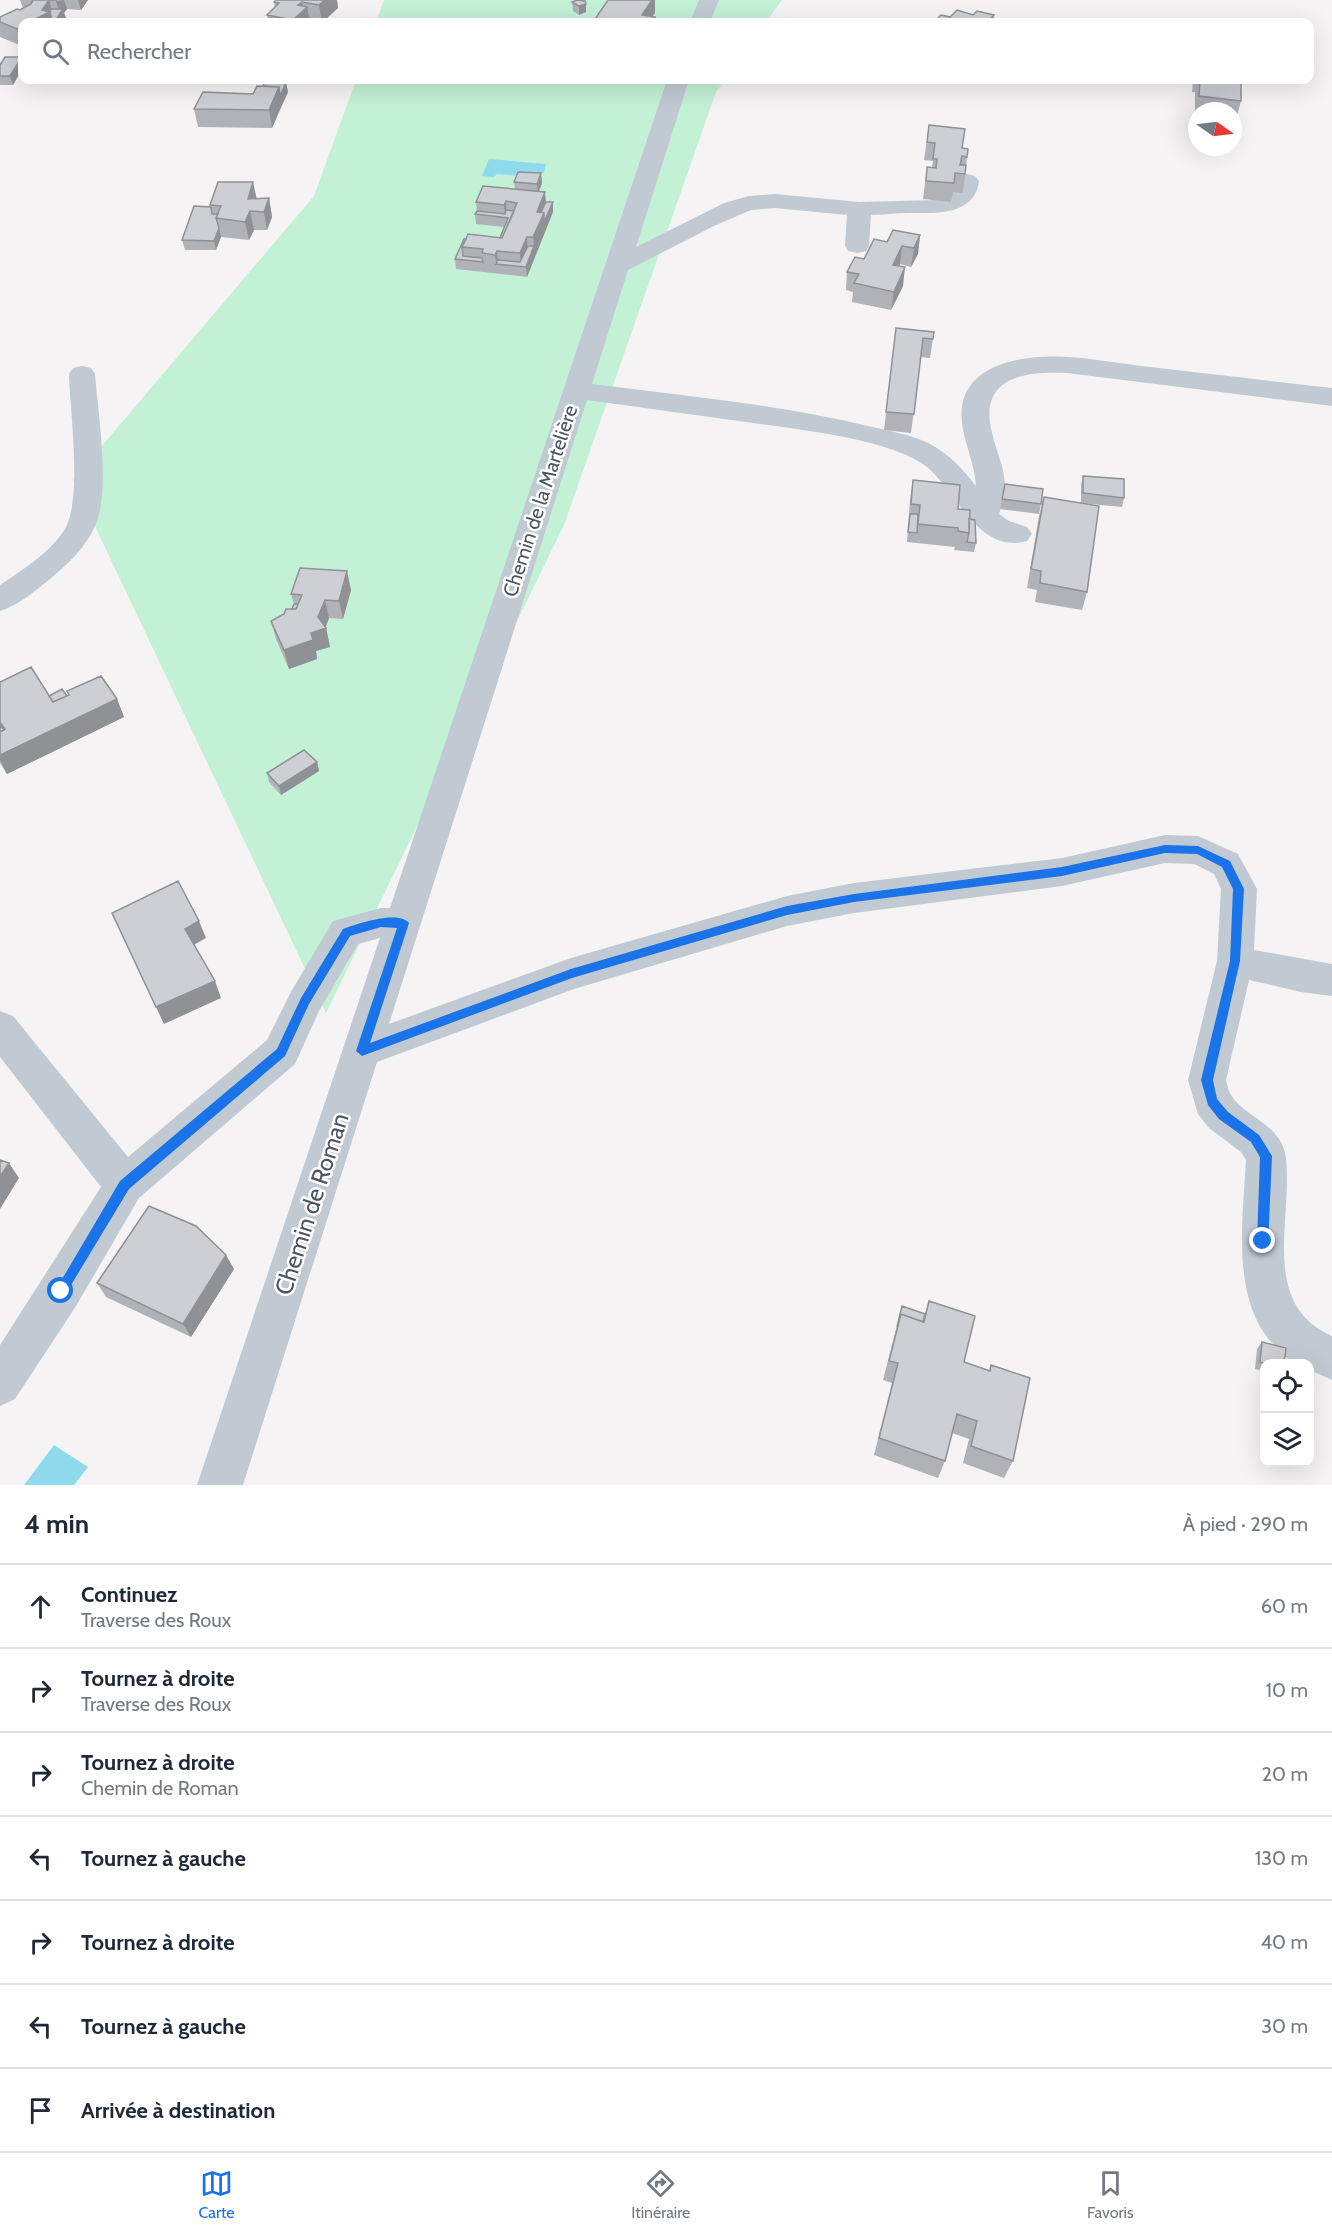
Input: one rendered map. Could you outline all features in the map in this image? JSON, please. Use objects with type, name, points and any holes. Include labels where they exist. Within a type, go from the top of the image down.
[{"type":"street","points":[[702,18],[709,0]]},
{"type":"street","name":"Chemin de la Martelière","points":[[392,923],[576,390],[677,84]]},
{"type":"street","points":[[616,267],[705,221],[749,203],[775,201],[859,209],[944,205],[960,197],[966,189],[967,181]]},
{"type":"street","points":[[857,246],[859,209]]},
{"type":"street","points":[[984,517],[991,492],[975,415],[979,396],[987,383],[1011,369],[1042,363],[1067,365],[1332,397]]},
{"type":"street","points":[[0,600],[63,549],[82,525],[88,491],[82,374]]},
{"type":"street","points":[[576,390],[829,426],[897,442],[918,449],[936,460],[952,475],[984,517],[999,528],[1017,534]]},
{"type":"street","points":[[362,1051],[571,974],[787,911],[854,898],[1062,872],[1165,849],[1198,850],[1226,864],[1239,889],[1235,961],[1207,1080],[1212,1101],[1223,1115],[1255,1139],[1266,1156],[1263,1241],[1266,1286],[1279,1320],[1305,1346],[1332,1358]]},
{"type":"street","points":[[0,1384],[61,1291],[125,1185],[281,1052],[305,1001],[346,932],[392,923]]},
{"type":"street","name":"Chemin de Roman","points":[[220,1485],[362,1051],[392,923]]},
{"type":"street","points":[[1235,961],[1301,976],[1332,980]]},
{"type":"street","points":[[0,1028],[125,1185]]},
{"type":"green space","points":[[384,0],[782,0],[769,18],[377,18]]},
{"type":"green space","points":[[355,84],[722,84],[716,92],[564,525],[326,1013],[73,480],[314,196]]},
{"type":"water","points":[[489,159],[546,164],[544,173],[535,173],[534,177],[497,174],[494,177],[482,176]]},
{"type":"water","points":[[54,1445],[88,1467],[74,1485],[24,1485]]},
{"type":"building","points":[[33,0],[49,0],[42,10],[50,12],[37,18],[18,18],[17,29],[0,22],[0,17],[31,4]]},
{"type":"building","points":[[276,0],[325,0],[319,5],[302,2],[298,5],[307,7],[295,18],[267,15],[279,3],[274,2]]},
{"type":"building","points":[[608,0],[652,0],[642,15],[655,17],[654,18],[596,18]]},
{"type":"building","points":[[585,1],[586,4],[579,6],[572,2]]},
{"type":"building","points":[[51,9],[63,9],[57,18],[51,18],[50,12],[48,13]]},
{"type":"building","points":[[957,10],[973,15],[977,11],[994,15],[991,18],[949,18]]},
{"type":"building","points":[[5,57],[18,57],[18,63],[10,76],[0,76],[0,65]]},
{"type":"building","points":[[264,84],[286,84],[280,96],[279,87],[263,86]]},
{"type":"building","points":[[1200,84],[1241,84],[1241,101],[1199,96]]},
{"type":"building","points":[[257,86],[279,87],[269,110],[194,109],[203,92],[253,94]]},
{"type":"building","points":[[929,125],[965,129],[962,148],[968,149],[967,157],[962,156],[960,165],[966,165],[965,174],[955,173],[954,183],[926,181],[927,167],[936,168],[937,159],[933,159],[935,143],[927,142]]},
{"type":"building","points":[[518,172],[541,173],[537,184],[514,182]]},
{"type":"building","points":[[218,182],[253,182],[248,199],[269,198],[264,212],[250,211],[245,222],[216,218],[221,206],[210,205]]},
{"type":"building","points":[[483,186],[545,192],[537,212],[544,213],[533,237],[527,237],[520,253],[497,251],[495,255],[482,253],[483,249],[462,247],[468,234],[502,238],[517,203],[506,201],[504,205],[476,202]]},
{"type":"building","points":[[546,202],[553,202],[544,222],[544,213],[541,212]]},
{"type":"building","points":[[194,206],[211,207],[212,214],[218,214],[216,218],[219,228],[214,241],[182,240]]},
{"type":"building","points":[[506,210],[514,211],[502,238],[500,238],[508,218],[475,214],[477,211],[505,214]]},
{"type":"building","points":[[893,230],[920,235],[914,248],[902,246],[893,265],[905,267],[894,292],[854,283],[859,274],[847,272],[855,257],[864,259],[874,239],[887,242]]},
{"type":"building","points":[[466,239],[462,247],[463,256],[482,258],[483,262],[455,259]]},
{"type":"building","points":[[528,246],[534,246],[526,267],[496,264],[498,260],[520,262]]},
{"type":"building","points":[[896,328],[934,332],[933,339],[923,338],[914,414],[886,412]]},
{"type":"building","points":[[1083,476],[1124,479],[1124,498],[1083,493]]},
{"type":"building","points":[[913,480],[960,485],[958,509],[970,510],[969,533],[958,531],[958,528],[918,524],[920,505],[911,504]]},
{"type":"building","points":[[1005,484],[1043,489],[1041,504],[1002,499]]},
{"type":"building","points":[[1044,497],[1099,506],[1087,592],[1040,583],[1041,571],[1031,569]]},
{"type":"building","points":[[910,514],[918,514],[917,533],[908,532]]},
{"type":"building","points":[[969,519],[975,520],[976,543],[967,542]]},
{"type":"building","points":[[300,568],[347,571],[339,601],[325,600],[318,617],[326,628],[311,633],[313,640],[284,650],[271,621],[284,614],[286,609],[296,609],[302,595],[291,594]]},
{"type":"building","points":[[31,667],[53,702],[69,695],[67,691],[101,676],[117,699],[0,755],[0,732],[5,729],[0,722],[0,682]]},
{"type":"building","points":[[62,689],[67,696],[53,702],[49,696]]},
{"type":"building","points":[[304,750],[317,762],[279,786],[267,773]]},
{"type":"building","points":[[178,881],[199,921],[185,929],[215,981],[156,1007],[112,913]]},
{"type":"building","points":[[0,1160],[9,1163],[0,1177]]},
{"type":"building","points":[[149,1206],[196,1226],[226,1255],[183,1324],[97,1283]]},
{"type":"building","points":[[929,1301],[975,1316],[964,1362],[990,1371],[991,1365],[1030,1378],[1013,1461],[971,1446],[977,1421],[957,1414],[945,1461],[879,1438],[898,1363],[889,1361],[901,1314],[924,1322]]},
{"type":"building","points":[[902,1306],[925,1314],[923,1322],[901,1314],[897,1327]]},
{"type":"building","points":[[1262,1342],[1286,1348],[1285,1359],[1260,1359]]},
{"type":"route","points":[[61,1291],[125,1185],[281,1052],[305,1001],[346,932],[381,923],[403,923],[362,1051],[571,974],[787,911],[854,898],[1062,872],[1165,849],[1198,850],[1226,864],[1239,889],[1235,961],[1207,1080],[1212,1101],[1223,1115],[1255,1139],[1266,1156],[1263,1241]]}]
